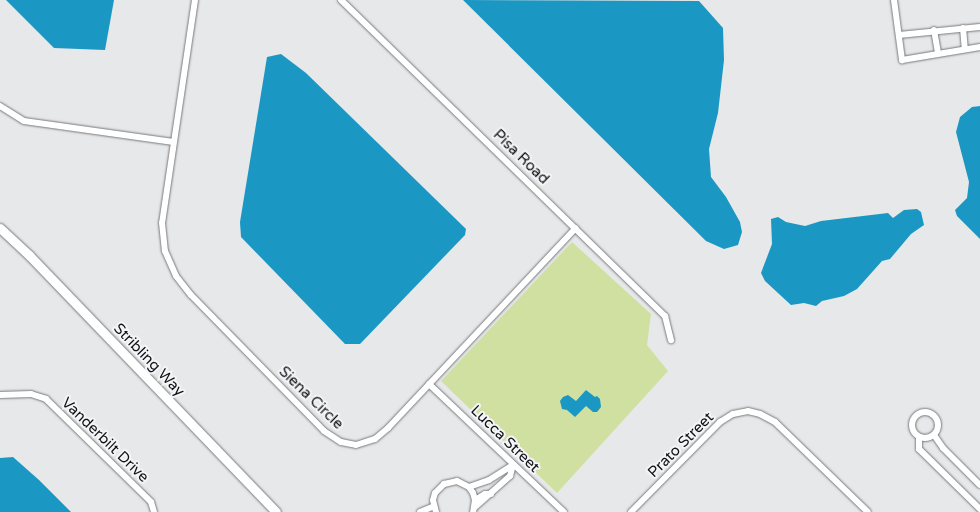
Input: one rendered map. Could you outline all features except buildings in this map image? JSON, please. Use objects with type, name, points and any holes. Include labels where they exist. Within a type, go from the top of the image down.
[{"type":"street","name":"Siena Circle","points":[[195,0],[162,222],[165,251],[176,276],[191,295],[324,431],[340,442],[356,445],[375,439],[576,228]]},
{"type":"street","name":"Pisa Road","points":[[341,0],[666,316],[671,340]]},
{"type":"street","points":[[894,0],[902,60],[980,47]]},
{"type":"street","points":[[899,35],[934,30],[980,27]]},
{"type":"street","points":[[963,28],[965,49]]},
{"type":"street","points":[[934,30],[938,54]]},
{"type":"street","points":[[0,106],[24,120],[174,142]]},
{"type":"street","name":"Stribling Way","points":[[0,228],[29,255],[276,512]]},
{"type":"street","name":"Lucca Street","points":[[429,384],[564,512]]},
{"type":"street","name":"Vanderbilt Drive","points":[[0,395],[31,394],[46,399],[151,502],[154,512]]},
{"type":"street","name":"Prato Street","points":[[631,512],[720,422],[733,414],[748,411],[760,414],[775,422],[868,512]]},
{"type":"street","points":[[920,412],[930,413],[937,420],[937,430],[934,435],[929,438],[919,437],[912,430],[912,420],[920,412]]},
{"type":"street","points":[[934,435],[943,448],[980,485]]},
{"type":"street","points":[[919,437],[919,449],[980,509]]},
{"type":"street","points":[[420,512],[435,509],[435,493],[444,484],[457,481],[469,487],[489,480],[513,465]]},
{"type":"street","points":[[469,487],[474,506],[492,494],[510,476],[513,465]]},
{"type":"green space","points":[[572,242],[651,314],[647,345],[668,371],[557,493],[441,381]]},
{"type":"water","points":[[6,0],[114,0],[105,50],[54,48]]},
{"type":"water","points":[[463,0],[699,1],[723,28],[724,60],[718,113],[709,149],[711,177],[726,197],[740,222],[742,232],[738,245],[724,249],[706,241]]},
{"type":"water","points":[[281,54],[306,73],[466,229],[465,235],[360,344],[345,344],[241,237],[240,222],[267,57]]},
{"type":"water","points":[[980,106],[980,239],[957,216],[955,210],[967,198],[969,182],[956,132],[960,117],[972,107]]},
{"type":"water","points":[[917,209],[921,212],[924,225],[911,234],[890,259],[882,261],[857,289],[844,296],[822,301],[816,306],[804,303],[791,305],[765,281],[761,273],[772,244],[771,219],[778,217],[786,222],[805,226],[821,221],[888,213],[893,218],[904,210]]},
{"type":"water","points":[[586,390],[600,399],[601,407],[597,412],[593,412],[586,406],[575,417],[567,410],[562,409],[560,401],[563,397],[568,395],[576,401]]},
{"type":"water","points":[[13,457],[71,512],[0,512],[0,458]]}]
